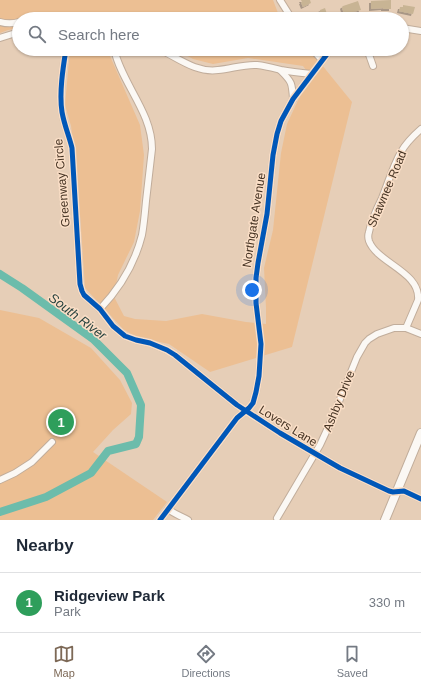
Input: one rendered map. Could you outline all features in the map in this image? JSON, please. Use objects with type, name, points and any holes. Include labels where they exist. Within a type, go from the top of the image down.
[{"type":"main road","points":[[385,520],[421,433]]},
{"type":"street","points":[[280,0],[288,12]]},
{"type":"street","points":[[0,22],[12,24]]},
{"type":"street","points":[[409,29],[421,32]]},
{"type":"street","points":[[0,38],[12,34]]},
{"type":"street","name":"Greenway Circle","points":[[65,56],[62,105],[64,120],[72,148],[80,284],[84,295],[100,309]]},
{"type":"street","points":[[100,309],[121,282],[132,262],[138,246],[144,223],[152,149],[149,127],[115,56]]},
{"type":"street","points":[[171,56],[185,64],[202,70],[218,70],[251,65],[312,74]]},
{"type":"street","points":[[318,56],[322,60]]},
{"type":"street","name":"Northgate Avenue","points":[[160,520],[237,418],[249,408],[254,400],[259,376],[261,344],[256,303],[256,278],[267,214],[275,145],[281,122],[293,99],[325,56]]},
{"type":"street","points":[[369,56],[373,66]]},
{"type":"street","points":[[280,70],[291,83],[293,99]]},
{"type":"street","name":"Shawnee Road","points":[[406,328],[418,300],[417,286],[408,276],[378,252],[371,244],[369,240],[369,231],[401,152],[411,138],[421,129]]},
{"type":"street","name":"Lovers Lane","points":[[100,309],[113,326],[125,336],[150,343],[175,355],[246,411],[315,455],[389,491],[404,491],[421,499]]},
{"type":"street","name":"Ashby Drive","points":[[277,518],[315,455],[332,419],[357,357],[365,344],[369,339],[385,331],[394,328],[406,328]]},
{"type":"street","points":[[406,328],[421,334]]},
{"type":"street","points":[[0,480],[15,473],[32,462],[52,442]]},
{"type":"street","points":[[168,509],[188,520]]},
{"type":"shaded area","points":[[0,0],[273,0],[278,12],[12,12],[12,29],[0,33]]},
{"type":"shaded area","points":[[69,56],[110,56],[140,125],[144,155],[140,211],[134,242],[118,275],[116,285],[111,291],[124,316],[135,319],[166,321],[202,314],[266,324],[264,268],[273,230],[281,153],[287,124],[300,96],[313,79],[303,66],[248,58],[213,64],[193,59],[188,56],[315,56],[352,102],[292,347],[210,372],[169,344],[136,337],[123,329],[85,288],[77,170],[71,126],[65,105]]},
{"type":"shaded area","points":[[0,310],[39,318],[91,348],[120,380],[132,403],[131,414],[113,430],[93,452],[167,502],[153,520],[0,520]]},
{"type":"building","points":[[301,0],[310,0],[311,3],[303,7]]},
{"type":"building","points":[[391,0],[391,9],[371,9],[371,1]]},
{"type":"building","points":[[358,1],[361,10],[343,12],[343,6]]},
{"type":"building","points":[[403,5],[415,7],[413,14],[399,11],[400,7],[403,7]]},
{"type":"building","points":[[325,8],[326,12],[320,12],[320,10]]},
{"type":"waterway","name":"South River","points":[[0,274],[93,339],[127,373],[141,405],[139,437],[136,444],[108,451],[91,473],[46,497],[0,512]]},
{"type":"cycle path","points":[[65,56],[61,105],[72,148],[80,284],[84,295],[100,309],[113,326],[125,336],[150,343],[175,355],[237,405],[280,433],[340,468],[389,491],[404,491],[421,499]]},
{"type":"cycle path","points":[[160,520],[237,418],[253,403],[259,376],[261,344],[256,303],[256,278],[267,214],[273,155],[277,134],[281,121],[293,99],[326,56]]},
{"type":"place","name":"Ridgeview Park","points":[[61,422]]}]
